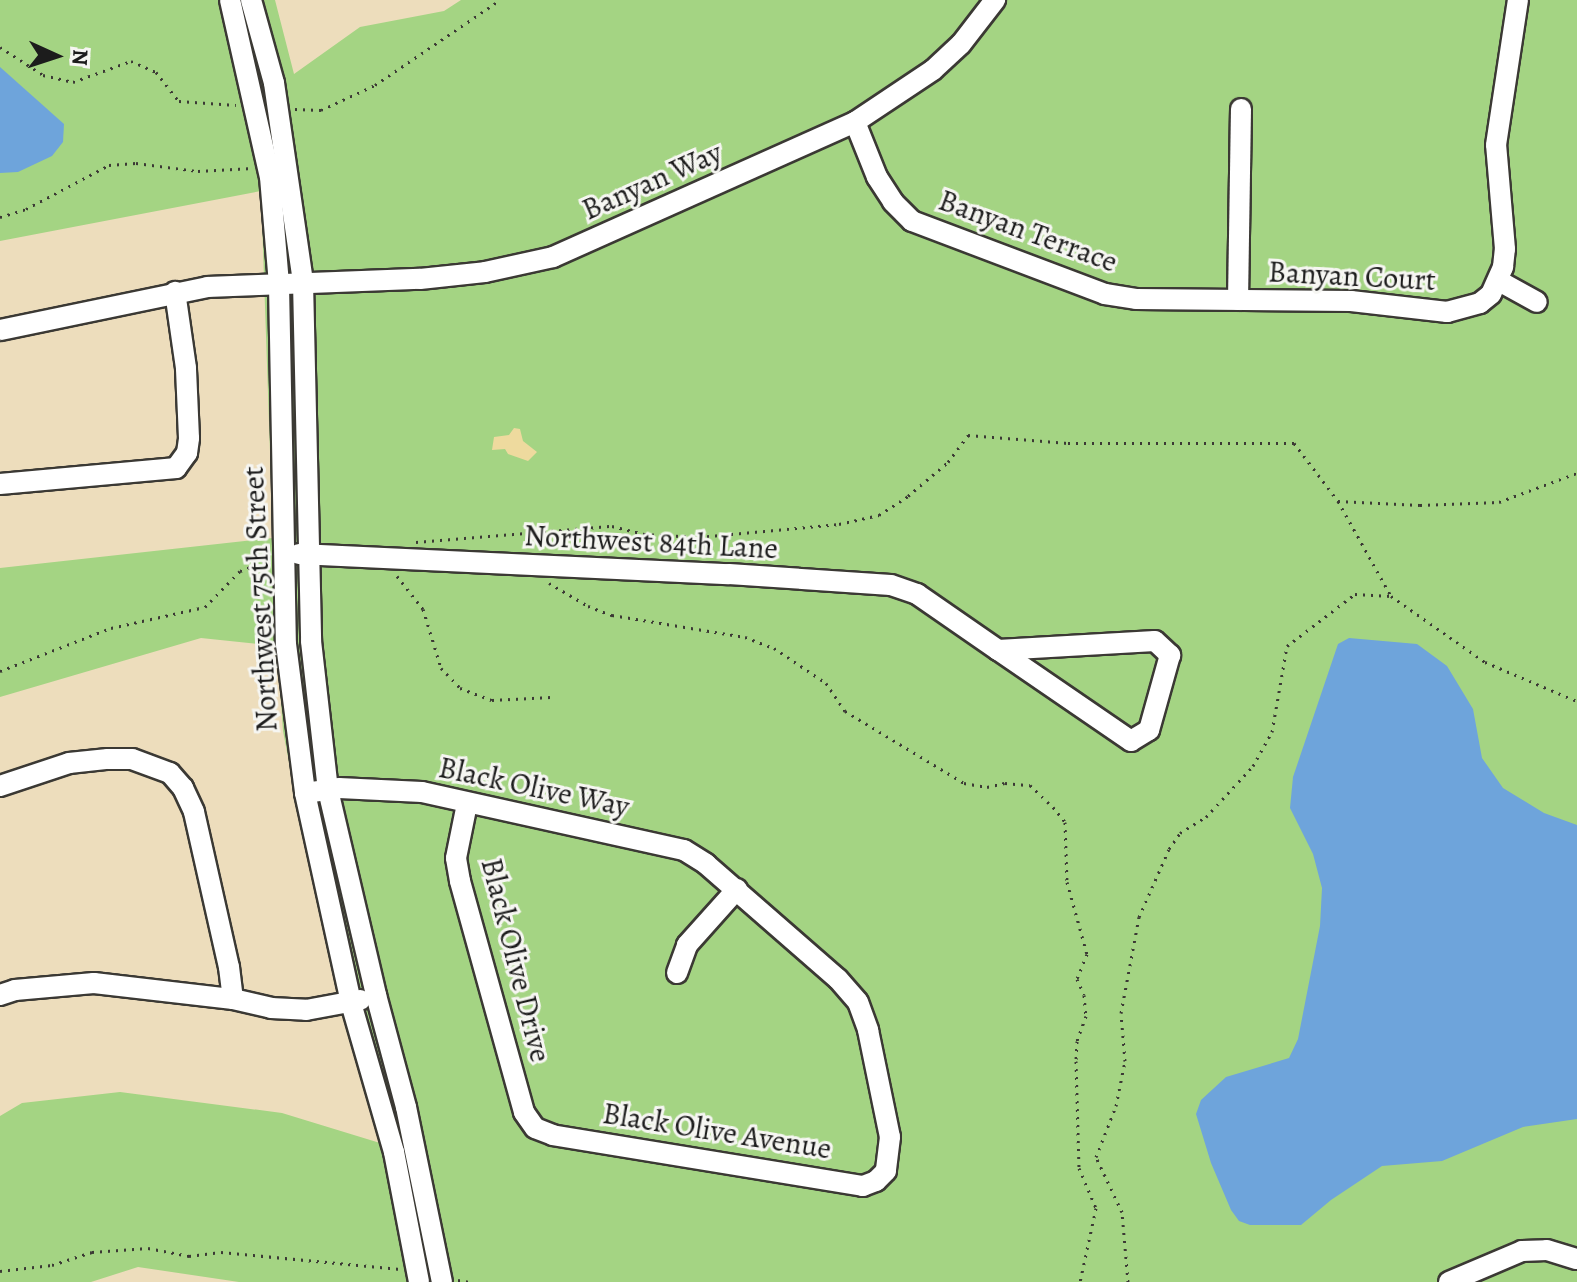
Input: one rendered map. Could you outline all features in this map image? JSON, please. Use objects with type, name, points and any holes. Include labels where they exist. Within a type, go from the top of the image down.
[{"type":"street","name":"Northwest 75th Street","points":[[230,0],[267,167],[279,285],[286,644],[305,793],[351,1003],[394,1152],[418,1277]]},
{"type":"street","name":"Northwest 75th Street","points":[[251,0],[278,108],[303,282],[311,641],[328,790],[406,1107],[442,1282]]},
{"type":"street","name":"Banyan Way","points":[[0,330],[207,287],[420,279],[485,272],[553,257],[855,122],[933,70],[961,44],[995,0]]},
{"type":"street","points":[[1518,0],[1496,145],[1497,188],[1505,249],[1499,281],[1537,302]]},
{"type":"street","points":[[1238,300],[1241,109]]},
{"type":"street","name":"Banyan Terrace","points":[[855,122],[877,177],[893,202],[912,221],[1105,294],[1136,299],[1238,300]]},
{"type":"street","name":"Banyan Court","points":[[1238,300],[1351,301],[1447,312],[1480,303],[1491,294],[1499,281]]},
{"type":"street","points":[[0,484],[176,468],[187,453],[189,438],[186,368],[175,292]]},
{"type":"street","name":"Northwest 84th Lane","points":[[283,554],[729,574],[891,585],[917,594],[998,650],[1131,741],[1149,730],[1170,655],[1155,641],[998,650]]},
{"type":"street","points":[[0,786],[69,763],[108,759],[132,759],[170,773],[183,788],[194,812],[229,967],[233,999]]},
{"type":"street","name":"Black Olive Way","points":[[305,793],[388,788],[684,850],[737,889],[838,979],[858,1002],[868,1030],[890,1137],[886,1171]]},
{"type":"street","name":"Black Olive Drive","points":[[467,804],[456,858],[460,881],[524,1112],[535,1128]]},
{"type":"street","points":[[677,973],[687,945],[737,889]]},
{"type":"street","points":[[0,995],[29,988],[94,983],[233,999],[271,1008],[306,1010],[351,1003],[376,995]]},
{"type":"street","name":"Black Olive Avenue","points":[[535,1128],[553,1135],[863,1186],[876,1181],[886,1171]]},
{"type":"street","points":[[1449,1282],[1522,1251],[1547,1250],[1577,1259]]},
{"type":"path","points":[[278,108],[321,110],[375,85],[500,0]]},
{"type":"path","points":[[0,47],[43,75],[73,82],[131,61],[156,72],[179,101],[255,106]]},
{"type":"path","points":[[0,217],[26,209],[109,165],[136,163],[198,171],[267,167]]},
{"type":"path","points":[[409,545],[422,539],[612,526],[644,534],[699,537],[839,524],[879,515],[908,496],[948,462],[968,435],[1068,443],[1294,443],[1338,501],[1391,596],[1485,662],[1577,701]]},
{"type":"path","points":[[1338,501],[1420,505],[1499,502],[1577,473]]},
{"type":"path","points":[[0,671],[111,628],[205,607],[240,571],[283,554]]},
{"type":"path","points":[[383,559],[423,609],[441,668],[460,688],[492,700],[551,697]]},
{"type":"path","points":[[517,566],[588,606],[612,615],[745,637],[774,648],[826,683],[845,711],[964,783],[987,787],[1005,783],[1030,785],[1065,822],[1067,882],[1087,954],[1077,979],[1084,995],[1086,1016],[1077,1041],[1076,1061],[1079,1168],[1096,1208],[1080,1282]]},
{"type":"path","points":[[1128,1282],[1122,1212],[1096,1157],[1116,1106],[1125,1061],[1121,1013],[1139,917],[1169,849],[1180,833],[1206,817],[1253,766],[1272,732],[1287,646],[1355,594],[1391,596]]},
{"type":"path","points":[[0,1271],[52,1265],[92,1252],[148,1248],[189,1256],[221,1252],[418,1277]]},
{"type":"green space","points":[[0,0],[275,0],[294,74],[360,27],[444,11],[461,0],[1577,0],[1577,1282],[239,1282],[138,1267],[91,1282],[0,1282],[0,1116],[22,1103],[120,1092],[282,1113],[380,1143],[296,799],[283,731],[277,646],[201,638],[0,697],[0,568],[273,538],[261,191],[0,241]]},
{"type":"sand","points":[[514,428],[520,429],[523,441],[537,452],[528,461],[508,454],[505,449],[492,450],[494,437],[509,435]]},
{"type":"water","points":[[0,67],[64,124],[63,142],[52,156],[18,172],[0,173]]},
{"type":"water","points":[[1349,638],[1417,644],[1447,666],[1473,709],[1482,758],[1503,788],[1544,813],[1577,825],[1577,1119],[1523,1127],[1442,1161],[1382,1166],[1331,1200],[1301,1225],[1250,1225],[1239,1221],[1231,1210],[1211,1163],[1196,1114],[1201,1100],[1226,1077],[1289,1058],[1298,1039],[1320,926],[1322,888],[1313,854],[1290,808],[1293,777],[1338,644]]}]
